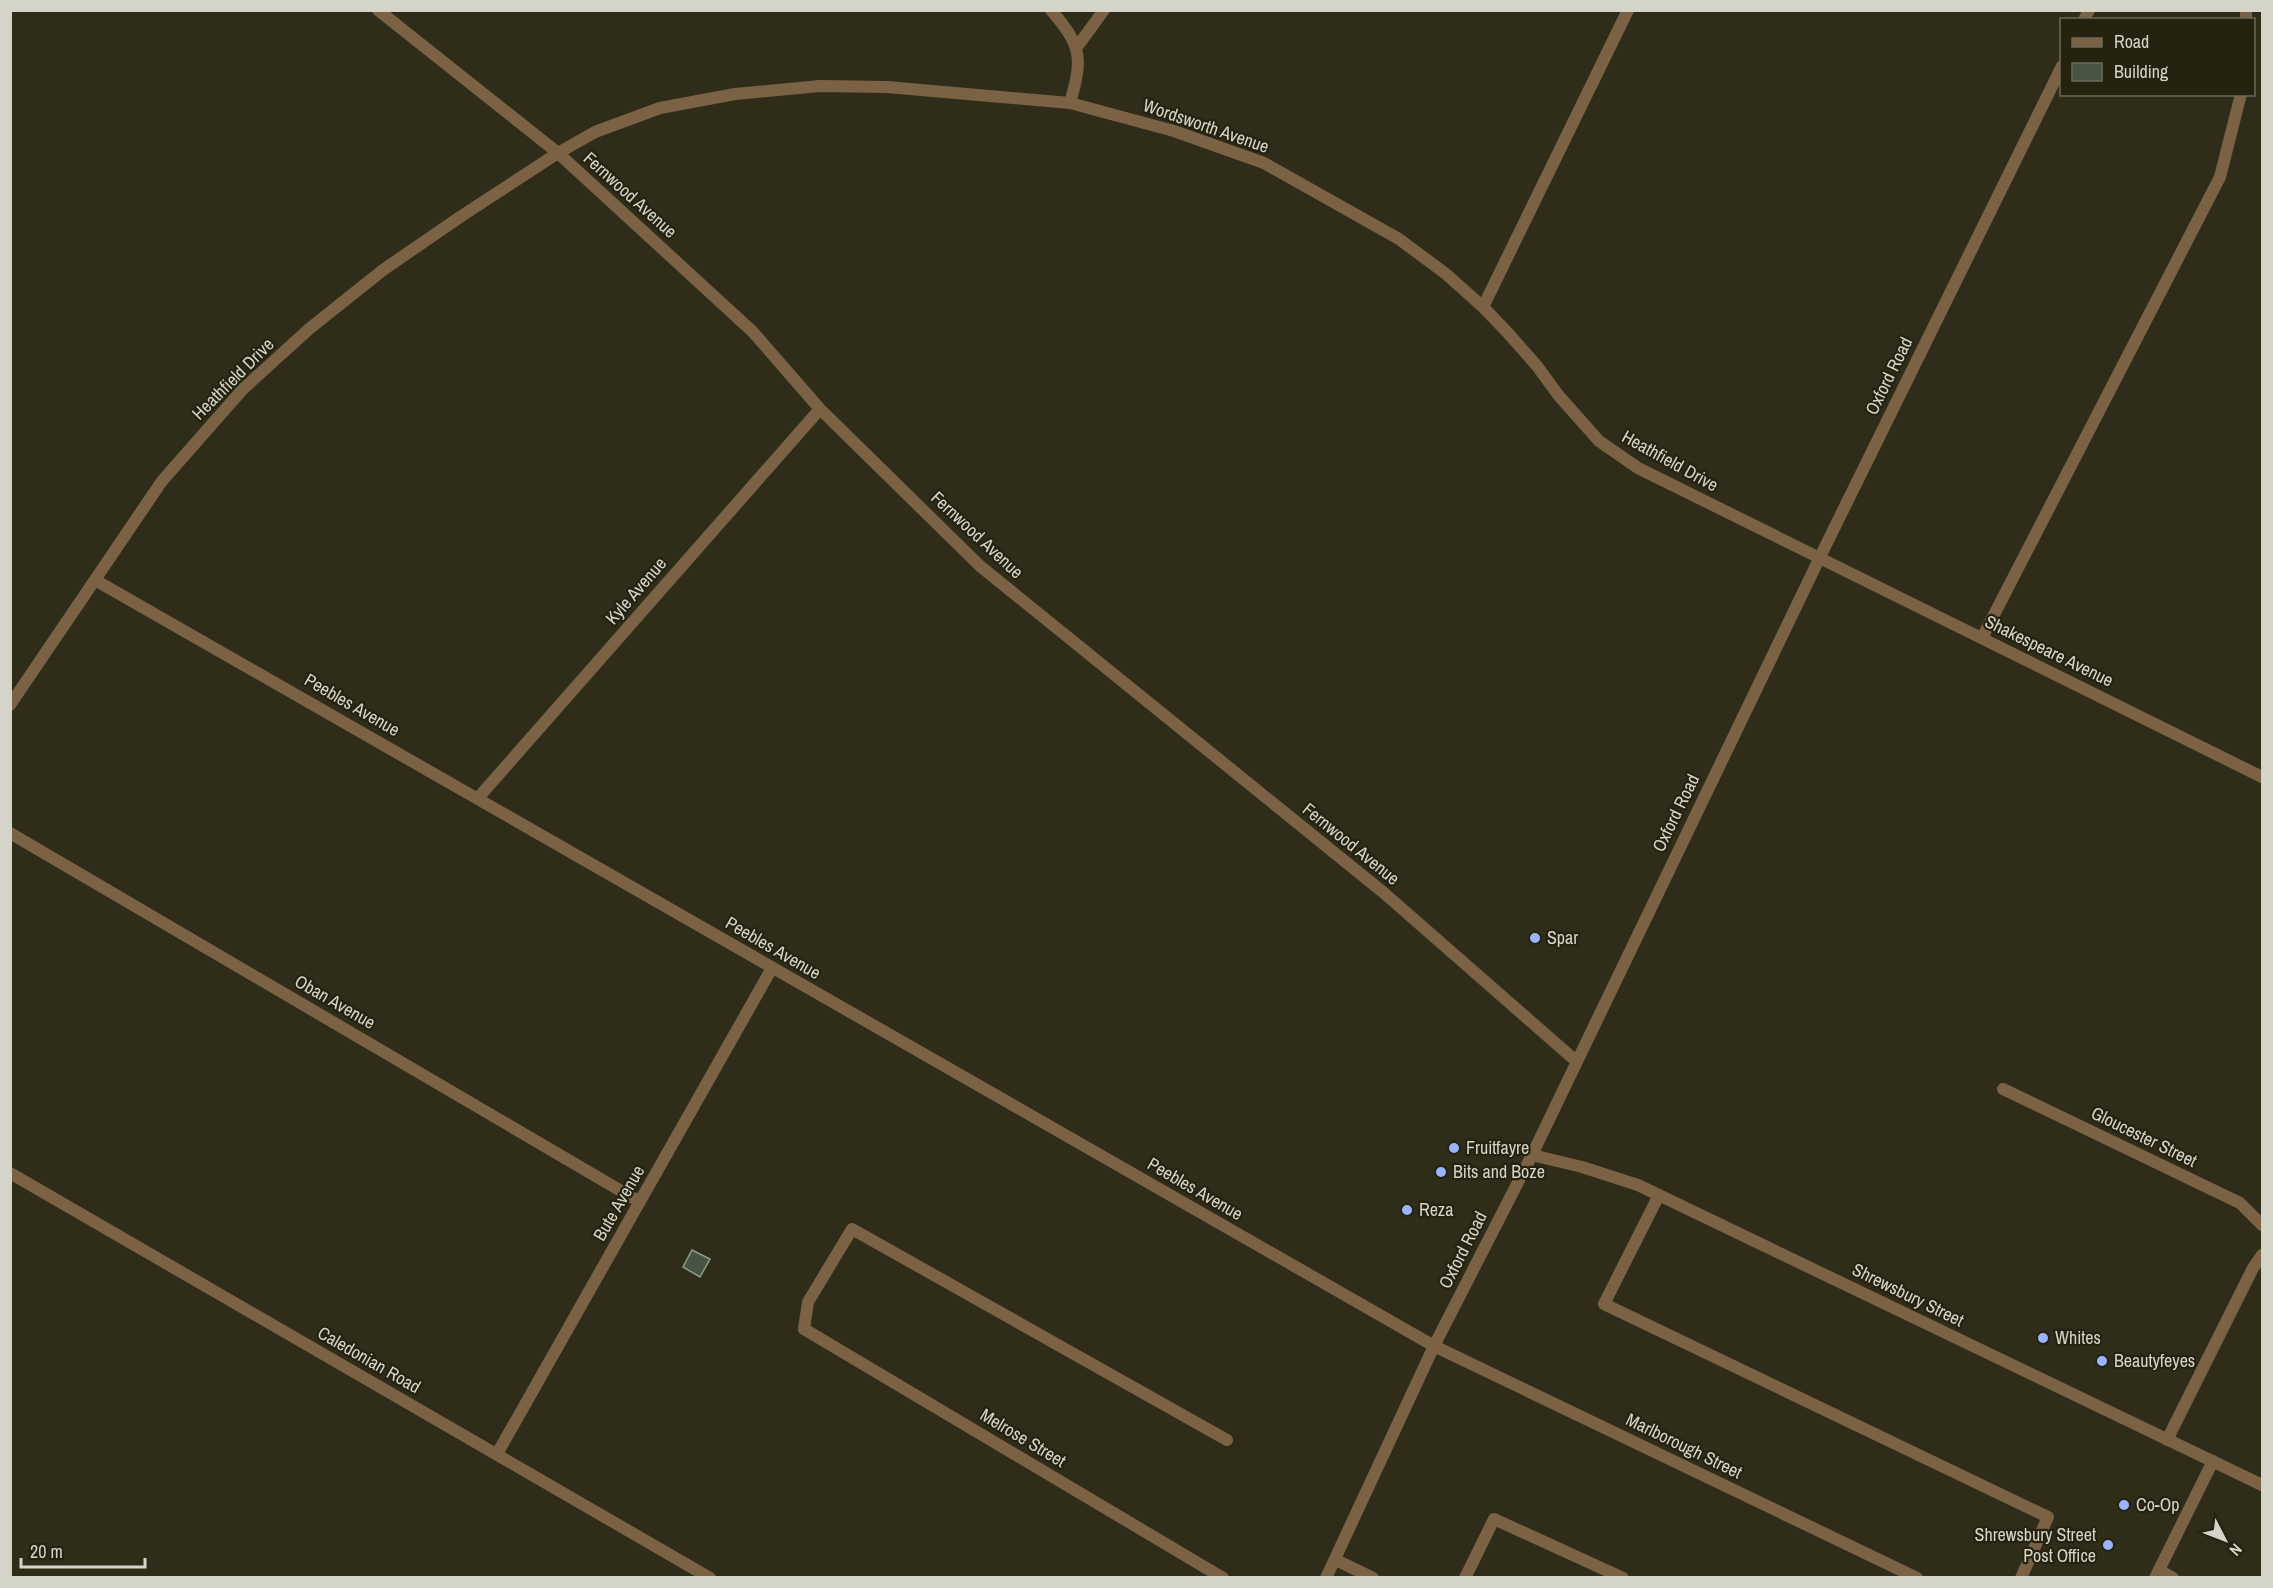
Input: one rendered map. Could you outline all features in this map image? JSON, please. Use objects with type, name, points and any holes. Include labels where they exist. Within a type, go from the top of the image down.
[{"type":"street","name":"Fernwood Avenue","points":[[378,10],[558,153],[753,332],[820,409],[980,566],[1384,893],[1576,1061]]},
{"type":"street","points":[[1050,10],[1061,22],[1077,47],[1078,75],[1070,103]]},
{"type":"street","points":[[1077,47],[1104,10]]},
{"type":"street","points":[[1483,307],[1628,10]]},
{"type":"street","name":"Oxford Road","points":[[1326,1578],[1434,1346],[1532,1155],[1820,557],[2060,68]]},
{"type":"street","name":"Wordsworth Avenue","points":[[558,153],[595,132],[660,108],[735,94],[819,86],[887,87],[1070,103],[1174,131],[1264,163],[1399,239],[1446,274],[1483,307]]},
{"type":"street","points":[[1982,638],[2220,177],[2240,96]]},
{"type":"street","name":"Heathfield Drive","points":[[10,705],[162,481],[243,389],[309,329],[383,270],[558,153]]},
{"type":"street","name":"Heathfield Drive","points":[[1483,307],[1537,366],[1558,396],[1599,441],[1638,468],[1681,491],[1820,557]]},
{"type":"street","name":"Kyle Avenue","points":[[478,798],[820,409]]},
{"type":"street","name":"Shakespeare Avenue","points":[[1820,557],[2262,777]]},
{"type":"street","name":"Peebles Avenue","points":[[95,580],[1434,1346]]},
{"type":"street","name":"Oban Avenue","points":[[10,833],[640,1202]]},
{"type":"street","name":"Bute Avenue","points":[[497,1454],[772,968]]},
{"type":"street","name":"Gloucester Street","points":[[2003,1089],[2240,1203],[2262,1225]]},
{"type":"street","name":"Shrewsbury Street","points":[[1532,1155],[1593,1170],[1638,1185],[2262,1485]]},
{"type":"street","name":"Caledonian Road","points":[[10,1173],[710,1578]]},
{"type":"street","points":[[1659,1195],[1604,1304],[2048,1517],[2020,1578]]},
{"type":"street","name":"Melrose Street","points":[[1223,1578],[804,1329],[808,1302],[852,1229],[1227,1440]]},
{"type":"street","points":[[2167,1440],[2253,1268],[2262,1255]]},
{"type":"street","name":"Marlborough Street","points":[[1434,1346],[1917,1578]]},
{"type":"street","points":[[2173,1578],[2157,1574],[2213,1461]]},
{"type":"street","points":[[1465,1578],[1494,1519],[1623,1578]]},
{"type":"street","points":[[1336,1560],[1373,1578]]},
{"type":"building","points":[[692,1250],[710,1259],[700,1277],[683,1267]]},
{"type":"place","name":"Spar","points":[[1535,938]]},
{"type":"place","name":"Fruitfayre","points":[[1454,1148]]},
{"type":"place","name":"Bits and Boze","points":[[1441,1172]]},
{"type":"place","name":"Reza","points":[[1407,1210]]},
{"type":"place","name":"Whites","points":[[2043,1338]]},
{"type":"place","name":"Beautyfeyes","points":[[2102,1361]]},
{"type":"place","name":"Co-Op","points":[[2124,1505]]},
{"type":"place","name":"Shrewsbury Street Post Office","points":[[2108,1545]]}]
